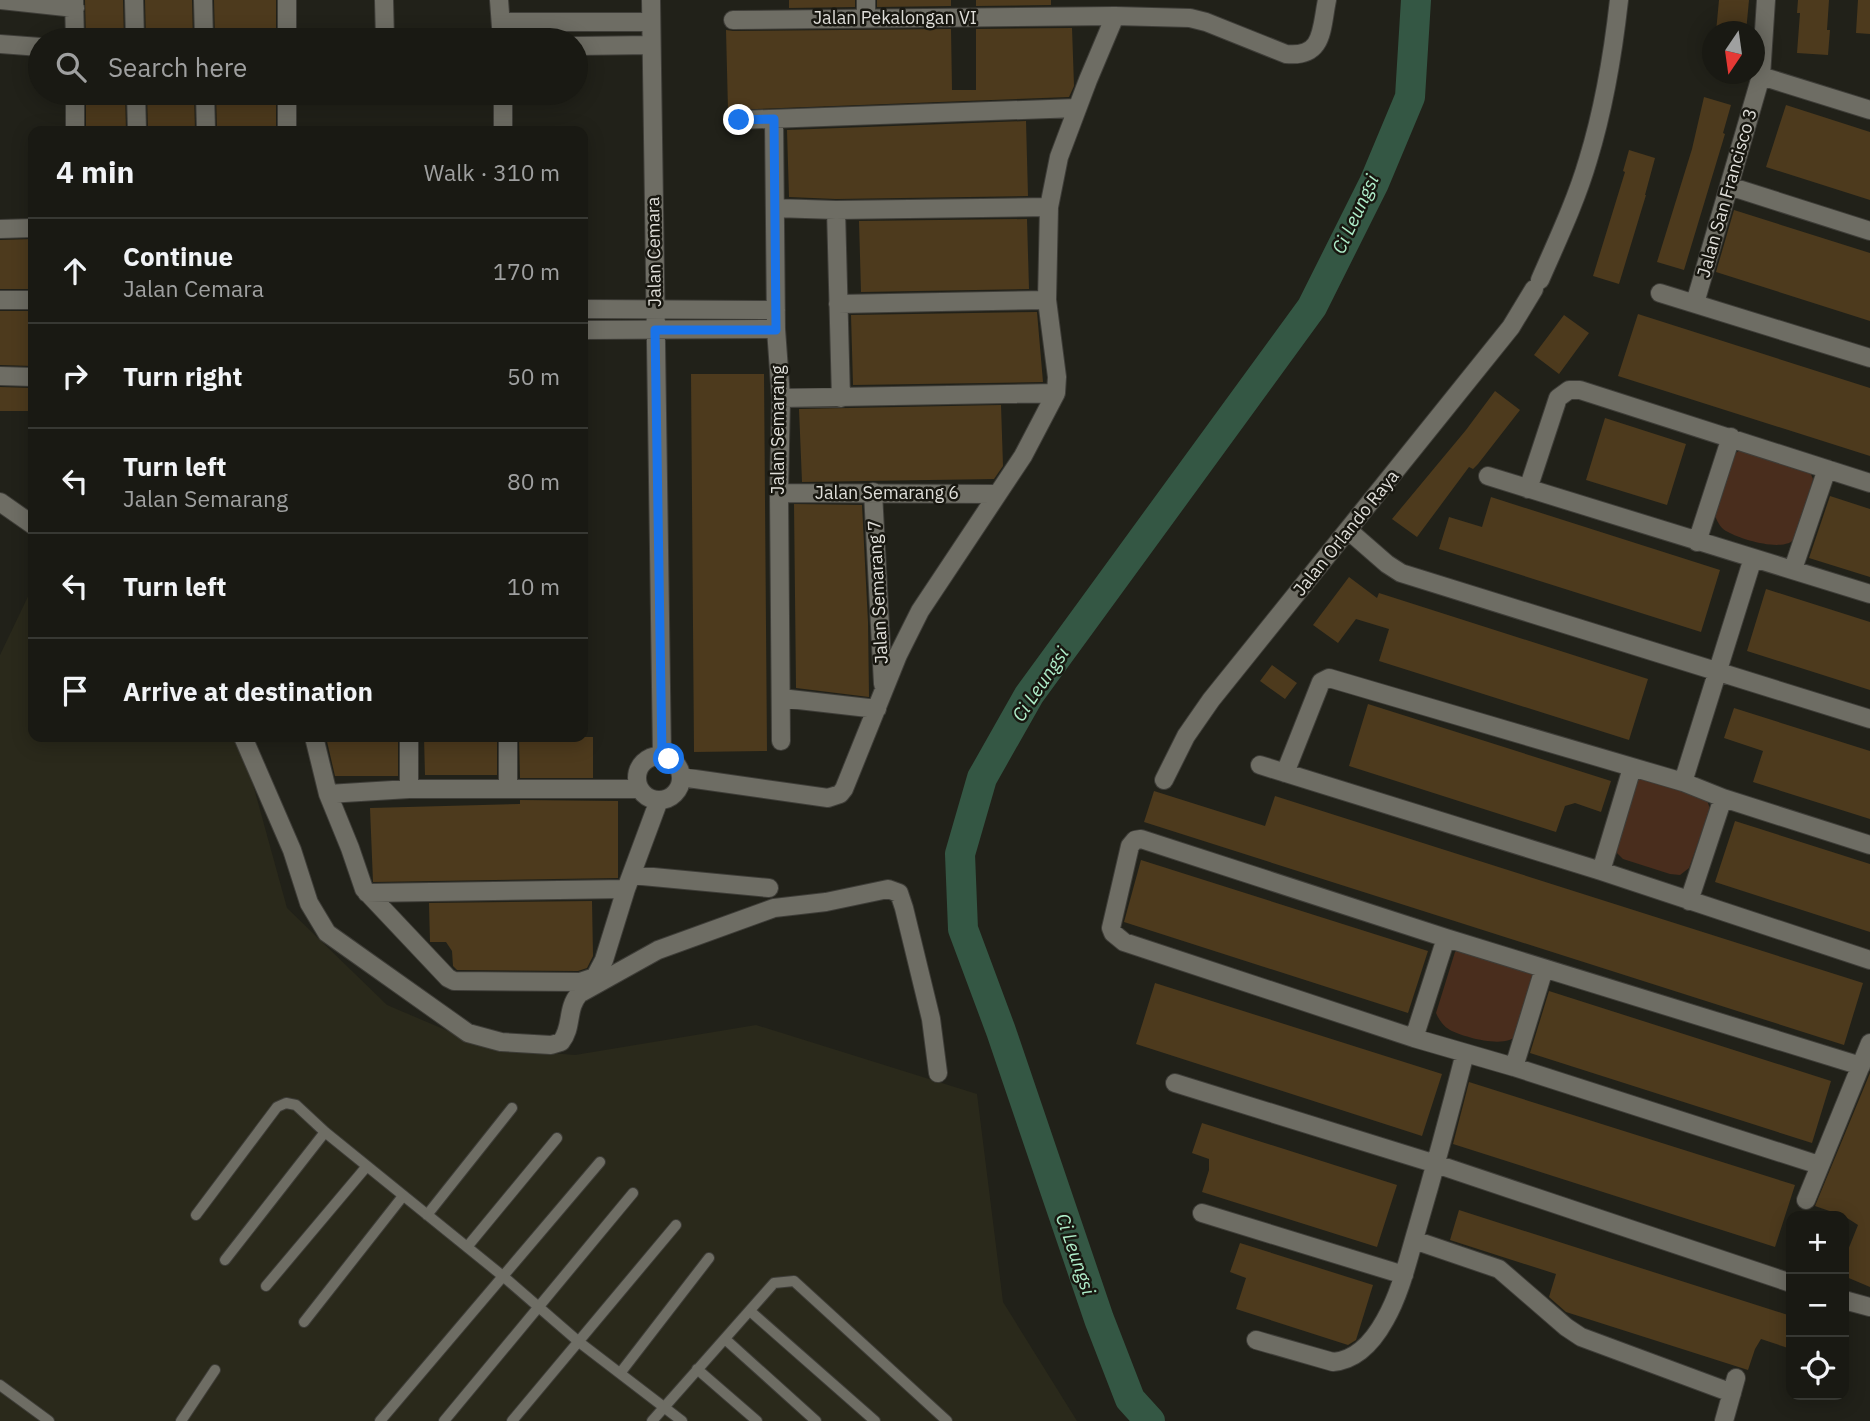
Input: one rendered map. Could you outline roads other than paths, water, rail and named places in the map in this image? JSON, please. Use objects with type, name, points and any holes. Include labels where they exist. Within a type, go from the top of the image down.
[{"type":"street","points":[[134,0],[135,28]]},
{"type":"street","points":[[203,0],[204,28]]},
{"type":"street","points":[[287,0],[287,28]]},
{"type":"street","points":[[384,0],[384,28]]},
{"type":"street","points":[[499,0],[501,28]]},
{"type":"street","name":"Jalan Cemara","points":[[651,0],[662,755]]},
{"type":"street","points":[[769,19],[770,0]]},
{"type":"street","name":"Jalan Pekalongan VI","points":[[733,20],[866,9],[1058,8],[1115,16],[1189,18],[1206,22],[1286,54],[1300,55],[1312,50],[1319,39],[1327,0]]},
{"type":"street","name":"Jalan Orlando Raya","points":[[1164,780],[1186,736],[1211,700],[1511,327],[1537,285],[1570,212],[1588,162],[1603,106],[1619,0]]},
{"type":"street","name":"Jalan San Francisco 3","points":[[1765,21],[1766,0]]},
{"type":"street","points":[[0,1],[75,4],[75,28]]},
{"type":"street","points":[[681,777],[828,799],[844,789],[898,655],[920,611],[995,494],[1023,456],[1056,393],[1057,377],[1047,300],[1049,207],[1059,157],[1115,16]]},
{"type":"street","points":[[501,22],[651,22]]},
{"type":"street","points":[[0,44],[28,46]]},
{"type":"street","points":[[588,46],[651,45]]},
{"type":"street","points":[[1765,77],[1870,110]]},
{"type":"street","name":"Jalan San Francisco 3","points":[[1695,303],[1759,84]]},
{"type":"street","points":[[75,105],[75,126]]},
{"type":"street","points":[[136,105],[137,126]]},
{"type":"street","points":[[205,105],[206,126]]},
{"type":"street","points":[[287,105],[287,126]]},
{"type":"street","points":[[503,105],[503,126]]},
{"type":"street","points":[[739,120],[1077,108]]},
{"type":"street","name":"Jalan Semarang","points":[[774,119],[776,330],[781,398],[781,741]]},
{"type":"street","points":[[1729,186],[1870,231]]},
{"type":"street","points":[[775,208],[836,210],[1049,207]]},
{"type":"street","points":[[836,210],[841,398]]},
{"type":"street","points":[[0,229],[28,228]]},
{"type":"street","points":[[1660,293],[1870,358]]},
{"type":"street","points":[[0,300],[28,300]]},
{"type":"street","points":[[838,303],[1047,300]]},
{"type":"street","points":[[588,309],[776,310]]},
{"type":"street","points":[[588,330],[776,330]]},
{"type":"street","points":[[4,377],[28,377]]},
{"type":"street","points":[[1528,489],[1558,397],[1569,390],[1580,390],[1870,483]]},
{"type":"street","points":[[781,398],[1056,393]]},
{"type":"street","points":[[1697,541],[1731,437]]},
{"type":"street","points":[[1793,569],[1826,469]]},
{"type":"street","points":[[1488,476],[1870,594]]},
{"type":"street","name":"Jalan Semarang 7","points":[[873,492],[880,700]]},
{"type":"street","name":"Jalan Semarang 6","points":[[779,493],[995,494]]},
{"type":"street","points":[[0,502],[28,522]]},
{"type":"street","points":[[1348,530],[1401,573],[1870,719]]},
{"type":"street","points":[[1683,782],[1753,558]]},
{"type":"street","points":[[1285,773],[1321,682],[1329,678],[1683,782],[1723,798],[1870,845]]},
{"type":"street","points":[[781,698],[880,700]]},
{"type":"street","points":[[245,742],[292,850],[309,903],[327,933],[468,1033],[501,1042],[551,1045],[561,1042],[570,1025],[571,1006],[579,994],[658,950],[774,908],[827,902],[888,890],[899,893],[904,908],[931,1019],[938,1073]]},
{"type":"street","points":[[315,742],[328,794],[367,893],[451,980],[580,982],[595,977],[659,800]]},
{"type":"street","points":[[409,742],[409,789]]},
{"type":"street","points":[[508,742],[508,789]]},
{"type":"street","points":[[662,755],[678,766],[681,777],[678,789],[670,797],[659,800],[648,797],[639,789],[636,778],[639,767],[648,759],[662,755]]},
{"type":"street","points":[[1260,765],[1601,871],[1870,960]]},
{"type":"street","points":[[1601,871],[1632,768]]},
{"type":"street","points":[[328,794],[409,789],[639,789]]},
{"type":"street","points":[[1689,901],[1723,798]]},
{"type":"street","points":[[1819,1165],[1514,1067],[1414,1038],[1124,942],[1118,939],[1111,928],[1130,846],[1135,840],[1142,839],[1544,969],[1861,1066]]},
{"type":"street","points":[[367,893],[629,882],[769,888]]},
{"type":"street","points":[[1414,1038],[1446,938]]},
{"type":"street","points":[[1514,1067],[1544,969]]},
{"type":"street","points":[[1806,1200],[1870,1043]]},
{"type":"street","points":[[1256,1340],[1333,1362],[1346,1361],[1360,1352],[1379,1330],[1404,1275],[1465,1053]]},
{"type":"street","points":[[1175,1083],[1436,1164],[1786,1281]]},
{"type":"street","points":[[1202,1213],[1404,1275]]},
{"type":"street","points":[[1414,1240],[1499,1269],[1581,1337],[1734,1385],[1724,1421]]},
{"type":"street","points":[[1849,1301],[1870,1307]]},
{"type":"lane","points":[[195,1215],[277,1108],[286,1103],[296,1105],[579,1342],[682,1421]]},
{"type":"lane","points":[[427,1215],[512,1108]]},
{"type":"lane","points":[[225,1260],[325,1132]]},
{"type":"lane","points":[[467,1247],[557,1138]]},
{"type":"lane","points":[[380,1421],[600,1162]]},
{"type":"lane","points":[[266,1286],[367,1166]]},
{"type":"lane","points":[[444,1421],[633,1193]]},
{"type":"lane","points":[[304,1322],[403,1196]]},
{"type":"lane","points":[[512,1421],[676,1225]]},
{"type":"lane","points":[[621,1372],[709,1258]]},
{"type":"lane","points":[[652,1421],[774,1283],[794,1281],[947,1421]]},
{"type":"lane","points":[[750,1311],[875,1421]]},
{"type":"lane","points":[[725,1339],[816,1421]]},
{"type":"lane","points":[[697,1369],[757,1421]]},
{"type":"lane","points":[[181,1421],[215,1370]]},
{"type":"lane","points":[[0,1385],[49,1421]]},
{"type":"waterway","name":"Ci Leungsi","points":[[1150,1421],[1130,1399],[1099,1319],[1001,1031],[963,929],[960,854],[982,778],[1029,695],[1312,307],[1374,183],[1410,97],[1416,0]]}]
